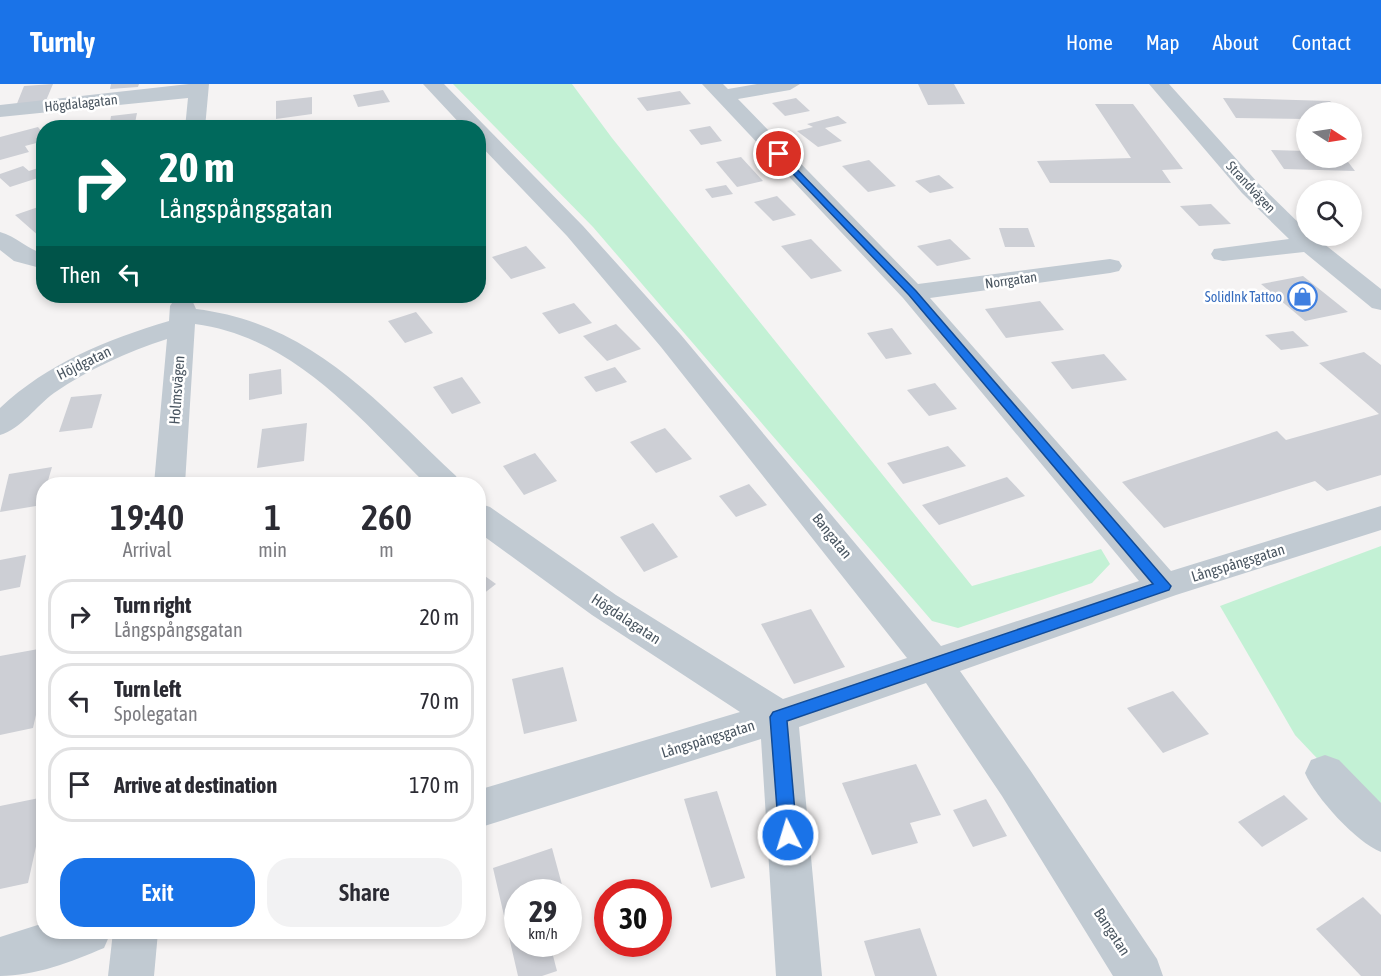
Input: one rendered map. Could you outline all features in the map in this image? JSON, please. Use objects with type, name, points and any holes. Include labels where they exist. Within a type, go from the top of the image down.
[{"type":"street","name":"Bangatan","points":[[434,84],[468,120]]},
{"type":"street","points":[[717,90],[790,84]]},
{"type":"street","name":"Strandvägen","points":[[1160,84],[1250,188],[1296,232]]},
{"type":"street","points":[[196,120],[198,88]]},
{"type":"street","name":"Högdalagatan","points":[[0,111],[198,88]]},
{"type":"street","points":[[717,90],[912,293],[1164,586]]},
{"type":"street","name":"Bangatan","points":[[486,138],[575,231],[671,341],[934,664],[1016,783],[1140,976]]},
{"type":"street","points":[[0,239],[23,256],[36,260]]},
{"type":"street","points":[[1222,254],[1296,245]]},
{"type":"street","name":"Strandvägen","points":[[1311,246],[1381,302]]},
{"type":"street","name":"Norrgatan","points":[[912,293],[1110,266]]},
{"type":"street","points":[[183,312],[231,321],[263,332],[295,349],[321,367],[439,477]]},
{"type":"street","name":"Höjdgatan","points":[[0,424],[51,379],[136,339],[183,312]]},
{"type":"street","name":"Holmsvägen","points":[[171,477],[183,312]]},
{"type":"street","name":"Långspångsgatan","points":[[486,807],[778,717],[1164,586],[1381,518]]},
{"type":"street","name":"Högdalagatan","points":[[486,521],[604,605],[778,717]]},
{"type":"street","points":[[778,717],[799,976]]},
{"type":"street","points":[[1326,773],[1381,832]]},
{"type":"street","points":[[0,960],[66,939]]},
{"type":"street","points":[[131,976],[135,939]]},
{"type":"green space","points":[[453,84],[572,84],[612,138],[972,586],[1101,549],[1110,564],[1092,583],[958,628],[932,621],[593,227]]},
{"type":"green space","points":[[1381,546],[1381,826],[1295,735],[1220,606]]},
{"type":"building","points":[[53,84],[45,103],[16,106],[24,86]]},
{"type":"building","points":[[111,84],[139,84],[138,87],[110,89]]},
{"type":"building","points":[[918,84],[954,84],[965,104],[928,105]]},
{"type":"building","points":[[383,90],[390,102],[358,107],[353,95]]},
{"type":"building","points":[[680,91],[691,104],[647,111],[637,98]]},
{"type":"building","points":[[312,97],[312,114],[276,119],[276,101]]},
{"type":"building","points":[[796,98],[810,111],[785,116],[772,103]]},
{"type":"building","points":[[1223,98],[1331,102],[1296,102],[1296,119],[1236,118]]},
{"type":"building","points":[[1095,104],[1133,104],[1183,169],[1162,170],[1171,183],[1050,183],[1037,161],[1131,158]]},
{"type":"building","points":[[137,113],[136,120],[110,120],[111,116]]},
{"type":"building","points":[[838,116],[847,123],[825,128],[842,141],[818,147],[797,131],[813,127],[807,124]]},
{"type":"building","points":[[710,126],[722,141],[701,145],[689,130]]},
{"type":"building","points":[[36,128],[36,143],[25,146],[29,152],[0,160],[0,137]]},
{"type":"building","points":[[1271,150],[1296,151],[1296,168],[1353,168],[1355,171],[1284,169]]},
{"type":"building","points":[[741,157],[763,181],[737,187],[716,162]]},
{"type":"building","points":[[869,160],[896,186],[868,192],[842,166]]},
{"type":"building","points":[[23,166],[29,171],[36,169],[36,179],[10,187],[0,178],[0,174]]},
{"type":"building","points":[[939,175],[954,188],[930,193],[915,181]]},
{"type":"building","points":[[726,185],[733,194],[712,198],[705,189]]},
{"type":"building","points":[[777,196],[796,215],[773,221],[754,202]]},
{"type":"building","points":[[1211,204],[1231,224],[1199,226],[1180,206]]},
{"type":"building","points":[[36,208],[36,233],[15,215]]},
{"type":"building","points":[[999,228],[1028,228],[1035,247],[1005,247]]},
{"type":"building","points":[[811,239],[842,271],[811,279],[781,246]]},
{"type":"building","points":[[950,239],[971,259],[937,266],[917,246]]},
{"type":"building","points":[[526,246],[546,268],[511,279],[492,257]]},
{"type":"building","points":[[1303,276],[1348,312],[1305,321],[1261,284]]},
{"type":"building","points":[[1040,301],[1064,330],[1006,338],[985,309]]},
{"type":"building","points":[[574,303],[592,323],[559,334],[542,313]]},
{"type":"building","points":[[416,312],[433,333],[405,343],[388,321]]},
{"type":"building","points":[[616,324],[641,349],[607,361],[583,336]]},
{"type":"building","points":[[892,328],[912,354],[886,359],[867,333]]},
{"type":"building","points":[[1293,331],[1309,346],[1281,350],[1265,335]]},
{"type":"building","points":[[1364,352],[1381,365],[1381,475],[1327,491],[1315,481],[1164,528],[1122,482],[1277,431],[1286,440],[1379,414],[1319,363]]},
{"type":"building","points":[[1104,354],[1127,380],[1072,389],[1051,362]]},
{"type":"building","points":[[615,367],[627,382],[596,392],[584,377]]},
{"type":"building","points":[[281,369],[282,394],[249,400],[249,374]]},
{"type":"building","points":[[462,377],[481,403],[452,414],[433,387]]},
{"type":"building","points":[[935,383],[957,409],[929,416],[907,390]]},
{"type":"building","points":[[102,394],[92,428],[59,432],[71,397]]},
{"type":"building","points":[[307,423],[304,461],[257,468],[262,429]]},
{"type":"building","points":[[665,428],[692,459],[656,473],[630,442]]},
{"type":"building","points":[[948,446],[966,466],[903,484],[887,463]]},
{"type":"building","points":[[535,453],[557,481],[524,495],[503,466]]},
{"type":"building","points":[[52,467],[49,477],[36,477],[36,506],[0,512],[9,474]]},
{"type":"building","points":[[1007,477],[1025,496],[939,525],[922,505]]},
{"type":"building","points":[[749,484],[767,505],[736,517],[719,496]]},
{"type":"building","points":[[653,523],[678,557],[644,572],[620,537]]},
{"type":"building","points":[[26,555],[20,587],[0,591],[0,560]]},
{"type":"building","points":[[486,577],[496,584],[486,592]]},
{"type":"building","points":[[811,609],[845,667],[794,684],[761,624]]},
{"type":"building","points":[[36,649],[36,715],[33,728],[0,735],[0,656]]},
{"type":"building","points":[[563,667],[577,721],[524,734],[512,679]]},
{"type":"building","points":[[1173,691],[1209,734],[1163,753],[1127,708]]},
{"type":"building","points":[[916,764],[941,815],[910,823],[918,843],[872,855],[842,783]]},
{"type":"building","points":[[717,791],[745,878],[711,888],[684,799]]},
{"type":"building","points":[[1284,795],[1308,819],[1262,847],[1238,822]]},
{"type":"building","points":[[36,799],[36,846],[28,883],[0,889],[0,806]]},
{"type":"building","points":[[986,799],[1007,836],[973,847],[953,810]]},
{"type":"building","points":[[552,848],[560,879],[504,879],[504,916],[493,868]]},
{"type":"building","points":[[1363,897],[1381,915],[1381,976],[1361,976],[1316,929]]},
{"type":"building","points":[[920,928],[937,976],[875,976],[864,941]]},
{"type":"building","points":[[514,957],[553,957],[557,971],[542,976],[518,976]]},
{"type":"place","name":"SolidInk Tattoo","points":[[1303,297]]},
{"type":"route","points":[[779,154],[912,293],[1164,586],[778,717],[788,835]]}]
